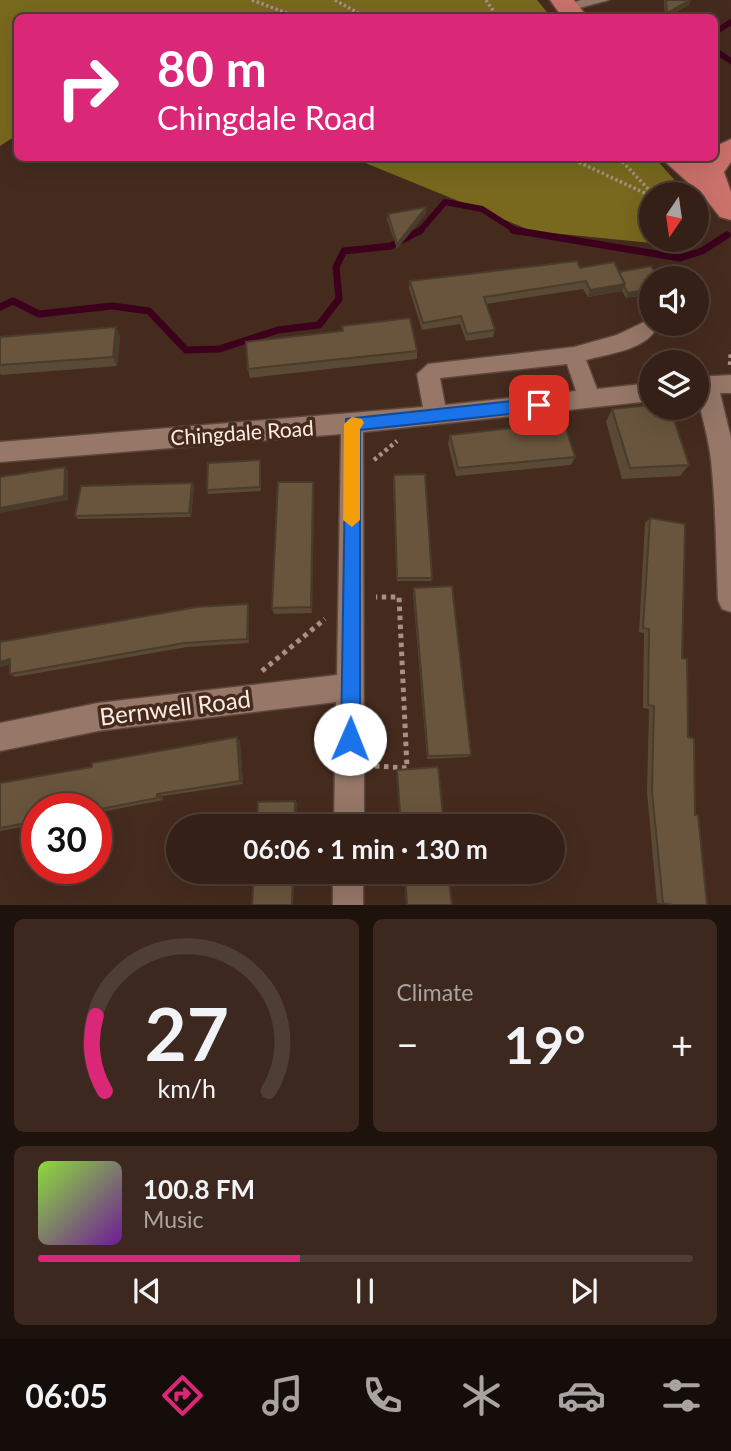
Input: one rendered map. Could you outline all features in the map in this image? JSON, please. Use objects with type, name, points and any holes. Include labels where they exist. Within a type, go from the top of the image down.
[{"type":"main road","points":[[678,161],[721,200]]},
{"type":"main road","points":[[714,161],[710,164],[721,200]]},
{"type":"street","points":[[569,8],[602,0]]},
{"type":"street","points":[[431,415],[428,374],[436,370],[574,355],[623,342],[639,333]]},
{"type":"street","points":[[574,355],[590,400]]},
{"type":"street","points":[[709,385],[731,384]]},
{"type":"street","name":"Chingdale Road","points":[[0,452],[352,424],[639,394]]},
{"type":"street","points":[[709,395],[713,400],[722,472],[731,600]]},
{"type":"street","points":[[349,814],[352,424]]},
{"type":"street","name":"Bernwell Road","points":[[0,737],[98,717],[351,687]]},
{"type":"street","points":[[348,884],[348,905]]},
{"type":"path","points":[[253,0],[290,14]]},
{"type":"path","points":[[335,0],[360,14]]},
{"type":"path","points":[[577,161],[639,189]]},
{"type":"path","points":[[622,161],[640,182]]},
{"type":"path","points":[[352,480],[431,415]]},
{"type":"shaded area","points":[[0,0],[537,0],[549,14],[14,14],[14,137],[0,146]]},
{"type":"shaded area","points":[[360,161],[658,161],[676,182],[639,182],[639,242],[532,231]]},
{"type":"building","points":[[666,0],[690,0],[667,13]]},
{"type":"building","points":[[426,207],[397,244],[388,214]]},
{"type":"building","points":[[577,261],[580,268],[614,262],[625,284],[590,290],[586,281],[484,297],[495,330],[467,334],[461,316],[423,323],[410,281]]},
{"type":"building","points":[[639,268],[639,291],[628,293],[619,272]]},
{"type":"building","points":[[410,318],[417,351],[248,369],[246,342],[343,331],[342,326]]},
{"type":"building","points":[[116,327],[113,357],[0,365],[0,337]]},
{"type":"building","points":[[639,406],[639,420],[674,420],[689,465],[630,468],[612,409]]},
{"type":"building","points":[[564,422],[575,457],[458,468],[450,435]]},
{"type":"building","points":[[260,460],[260,487],[207,490],[208,463]]},
{"type":"building","points":[[65,467],[64,496],[0,508],[0,477]]},
{"type":"building","points":[[425,474],[432,578],[397,578],[394,475]]},
{"type":"building","points":[[278,482],[313,482],[311,607],[272,608]]},
{"type":"building","points":[[192,483],[189,513],[75,516],[81,486]]},
{"type":"building","points":[[650,518],[685,524],[682,658],[687,659],[688,737],[694,739],[695,815],[698,815],[707,905],[663,903],[652,791],[654,706],[648,705],[649,629],[643,628]]},
{"type":"building","points":[[452,586],[471,755],[428,756],[414,588]]},
{"type":"building","points":[[248,604],[247,639],[184,643],[10,674],[10,659],[0,662],[0,642],[197,607]]},
{"type":"building","points":[[237,737],[240,781],[157,794],[157,798],[112,807],[112,793],[21,793],[21,824],[0,828],[0,783],[92,767],[92,763]]},
{"type":"building","points":[[438,767],[443,814],[400,814],[397,770]]},
{"type":"building","points":[[295,801],[294,814],[258,814],[258,802]]},
{"type":"building","points":[[253,884],[293,884],[292,905],[252,905]]},
{"type":"building","points":[[406,884],[449,884],[452,905],[407,905]]},
{"type":"waterway","points":[[718,30],[731,22]]},
{"type":"waterway","points":[[718,53],[731,61]]},
{"type":"waterway","points":[[421,230],[445,202],[482,209],[516,230]]},
{"type":"waterway","points":[[0,307],[13,301],[39,314],[112,306],[149,311],[186,350],[219,349],[278,330],[319,325],[339,299],[336,267],[344,251],[391,246],[421,230]]},
{"type":"waterway","points":[[516,230],[680,258],[702,251],[727,235]]},
{"type":"slow traffic","points":[[352,520],[352,424],[357,423]]},
{"type":"route","points":[[350,739],[352,424],[539,405]]}]
